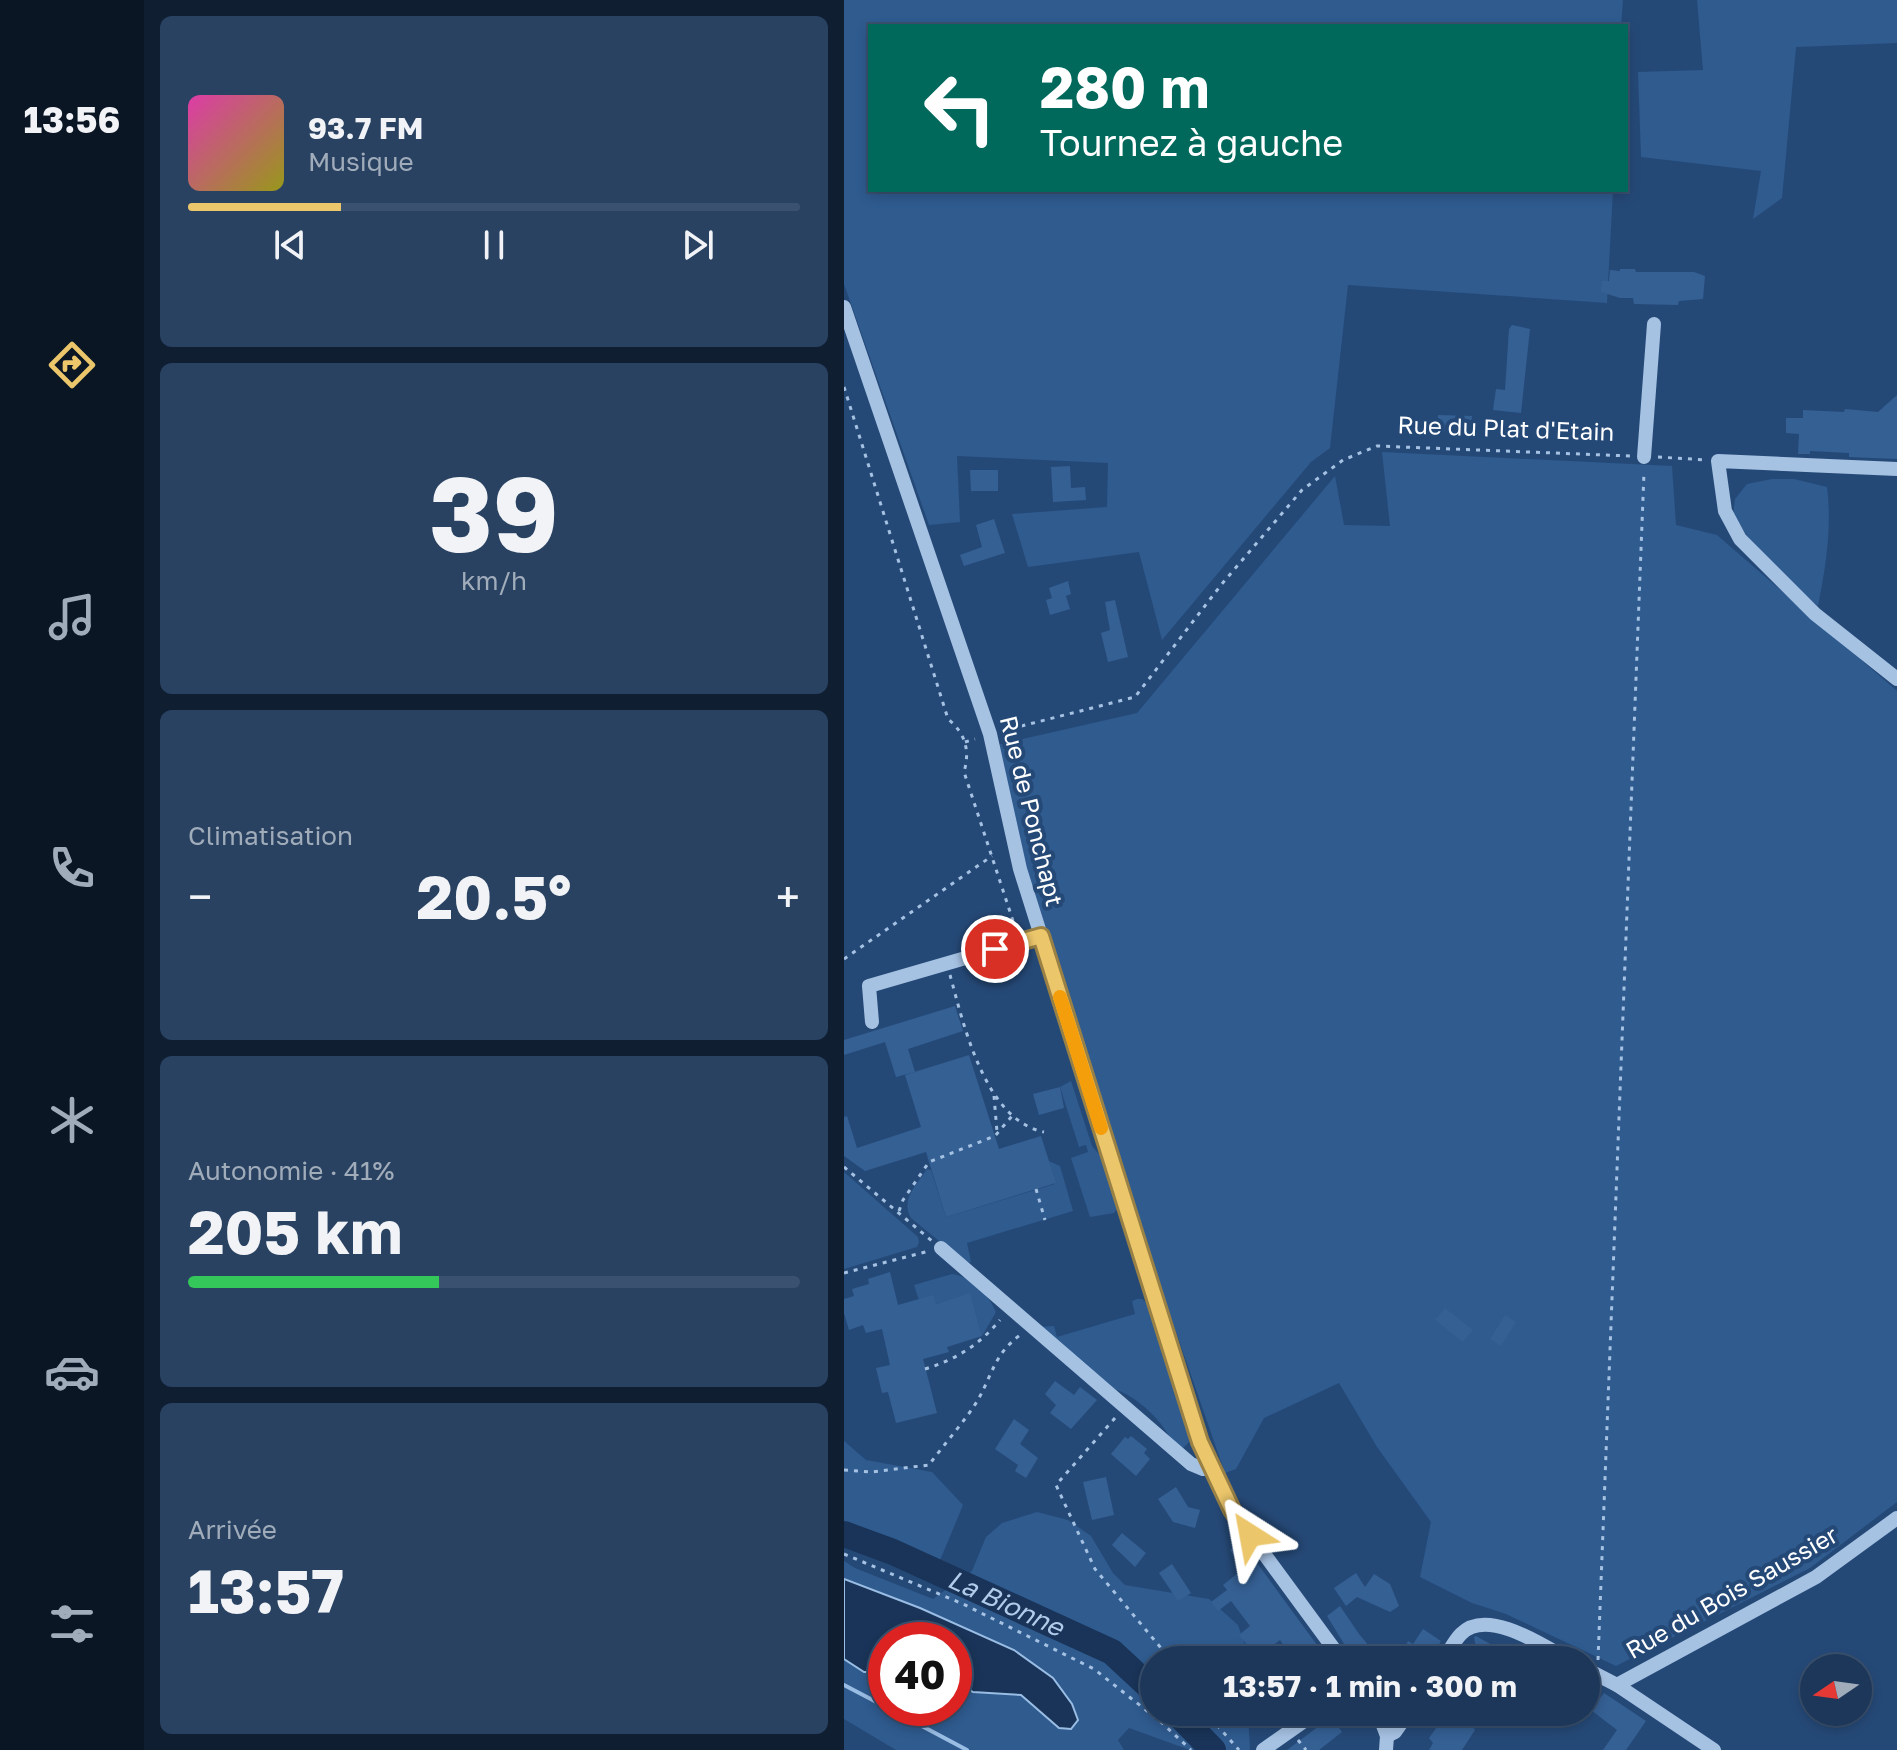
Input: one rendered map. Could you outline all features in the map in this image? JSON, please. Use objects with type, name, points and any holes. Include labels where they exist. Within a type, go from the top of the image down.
[{"type":"street","name":"Rue de Ponchapt","points":[[844,307],[990,734],[1020,869],[1178,1379],[1210,1467],[1232,1510],[1332,1646]]},
{"type":"street","points":[[1644,457],[1654,324]]},
{"type":"street","points":[[1897,469],[1718,461],[1725,511],[1740,539],[1815,614],[1897,679]]},
{"type":"street","points":[[872,1022],[869,986],[1041,936]]},
{"type":"street","points":[[941,1248],[1191,1464],[1203,1469],[1210,1467]]},
{"type":"street","name":"Rue du Bois Saussier","points":[[1600,1676],[1617,1685],[1816,1577],[1897,1518]]},
{"type":"street","points":[[1453,1646],[1462,1633],[1474,1627],[1496,1625],[1544,1646]]},
{"type":"street","points":[[1617,1685],[1714,1750]]},
{"type":"street","points":[[1263,1750],[1297,1726]]},
{"type":"street","points":[[1387,1743],[1399,1726]]},
{"type":"path","points":[[844,387],[948,719],[961,729],[969,756],[964,772],[1020,942]]},
{"type":"path","name":"Rue du Plat d'Etain","points":[[990,734],[1135,697],[1221,585],[1302,490],[1343,460],[1377,446],[1718,461]]},
{"type":"path","points":[[1593,1646],[1644,457]]},
{"type":"path","points":[[844,959],[992,856]]},
{"type":"path","points":[[947,964],[969,1035],[994,1096],[997,1134]]},
{"type":"path","points":[[994,1096],[1012,1116],[1032,1130],[1044,1132]]},
{"type":"path","points":[[899,1211],[929,1162],[997,1134],[1012,1116]]},
{"type":"path","points":[[844,1167],[941,1248]]},
{"type":"path","points":[[1036,1189],[1045,1220]]},
{"type":"path","points":[[844,1273],[941,1248]]},
{"type":"path","points":[[925,1369],[967,1352],[1011,1308]]},
{"type":"path","points":[[844,1470],[871,1472],[929,1465],[979,1399],[990,1371],[1005,1346],[1033,1326]]},
{"type":"path","points":[[1126,1406],[1056,1485],[1095,1569],[1159,1646]]},
{"type":"path","points":[[844,1554],[963,1604],[1094,1669],[1191,1750]]},
{"type":"path","points":[[1218,1726],[1239,1750]]},
{"type":"shaded area","points":[[844,0],[1623,0],[1621,24],[868,24],[868,192],[1613,192],[1607,303],[1348,285],[1330,448],[1311,462],[1162,640],[1139,552],[1028,567],[1012,514],[1107,507],[1108,463],[957,456],[960,522],[929,525],[844,284]]},
{"type":"shaded area","points":[[1697,0],[1897,0],[1897,43],[1796,47],[1782,198],[1753,219],[1761,171],[1641,157],[1638,72],[1703,70]]},
{"type":"shaded area","points":[[1382,452],[1672,466],[1676,525],[1717,535],[1897,691],[1897,1502],[1810,1568],[1616,1666],[1600,1658],[1600,1646],[1574,1646],[1506,1614],[1472,1603],[1420,1577],[1431,1522],[1377,1447],[1339,1383],[1264,1418],[1236,1469],[1225,1473],[1129,1197],[988,747],[1137,713],[1335,476],[1344,525],[1390,526]]},
{"type":"shaded area","points":[[1794,479],[1827,487],[1827,546],[1818,606],[1763,559],[1733,515],[1735,499],[1747,484]]},
{"type":"shaded area","points":[[1071,1081],[1092,1146],[1104,1160],[1118,1208],[1114,1213],[1090,1217],[1071,1158],[1088,1152],[1086,1145],[1079,1147],[1060,1087]]},
{"type":"shaded area","points":[[1049,1161],[1060,1166],[1073,1211],[967,1243],[971,1262],[966,1263],[911,1218],[908,1211],[911,1192],[927,1169],[931,1170],[946,1217],[1055,1184]]},
{"type":"shaded area","points":[[844,1172],[918,1237],[917,1247],[844,1269]]},
{"type":"shaded area","points":[[952,1274],[979,1287],[996,1312],[982,1336],[970,1294],[936,1304],[919,1300],[914,1285]]},
{"type":"shaded area","points":[[1137,1299],[1149,1305],[1188,1431],[1189,1442],[1183,1448],[1173,1441],[1146,1408],[1114,1389],[1039,1327],[1054,1326],[1057,1337],[1135,1314],[1132,1301]]},
{"type":"shaded area","points":[[844,1441],[866,1460],[932,1472],[963,1505],[931,1582],[844,1533]]},
{"type":"shaded area","points":[[1037,1512],[1068,1520],[1091,1536],[1113,1573],[1125,1585],[1209,1599],[1238,1625],[1245,1646],[1140,1646],[1140,1726],[1249,1726],[1250,1750],[1190,1750],[1129,1728],[1118,1740],[1124,1750],[896,1750],[844,1719],[844,1651],[868,1655],[868,1726],[972,1726],[972,1662],[1009,1661],[972,1646],[972,1622],[916,1622],[844,1592],[844,1561],[933,1599],[972,1571],[986,1537],[1002,1523]]},
{"type":"shaded area","points":[[844,1579],[951,1622],[868,1622],[868,1672],[844,1659]]},
{"type":"shaded area","points":[[972,1631],[1014,1650],[1053,1678],[1072,1704],[1078,1720],[1071,1729],[1059,1728],[1021,1695],[973,1692]]},
{"type":"building","points":[[1610,270],[1694,272],[1705,276],[1703,299],[1679,301],[1678,305],[1634,304],[1633,298],[1601,292],[1602,281],[1609,281]]},
{"type":"building","points":[[1512,325],[1530,329],[1521,413],[1493,410],[1496,389],[1505,390],[1509,329]]},
{"type":"building","points":[[1897,395],[1897,459],[1849,457],[1849,453],[1810,451],[1810,454],[1798,454],[1799,434],[1786,433],[1786,418],[1803,418],[1803,410],[1878,412]]},
{"type":"building","points":[[1438,415],[1472,416],[1471,433],[1437,431]]},
{"type":"building","points":[[1070,466],[1071,488],[1085,487],[1086,500],[1053,502],[1051,467]]},
{"type":"building","points":[[970,470],[998,470],[998,491],[971,491]]},
{"type":"building","points":[[994,519],[1005,553],[964,566],[960,555],[982,547],[976,525]]},
{"type":"building","points":[[1068,581],[1071,594],[1066,596],[1070,609],[1050,615],[1046,600],[1052,598],[1049,588]]},
{"type":"building","points":[[1115,600],[1128,657],[1108,662],[1101,633],[1110,630],[1105,602]]},
{"type":"building","points":[[955,1006],[963,1031],[908,1049],[915,1072],[896,1077],[885,1042],[844,1055],[844,1040]]},
{"type":"building","points":[[969,1055],[999,1149],[1041,1136],[1056,1183],[946,1217],[926,1152],[865,1171],[844,1156],[844,1117],[847,1116],[857,1148],[921,1127],[905,1075]]},
{"type":"building","points":[[1060,1087],[1064,1108],[1039,1115],[1033,1094]]},
{"type":"building","points":[[890,1272],[898,1305],[933,1295],[936,1304],[970,1293],[982,1336],[947,1347],[949,1352],[923,1359],[937,1413],[896,1423],[888,1392],[882,1393],[876,1368],[890,1365],[882,1329],[866,1333],[863,1325],[849,1330],[844,1313],[844,1299],[854,1296],[852,1289],[869,1284],[868,1279]]},
{"type":"building","points":[[1445,1308],[1473,1330],[1463,1342],[1435,1320]]},
{"type":"building","points":[[1505,1315],[1516,1322],[1501,1346],[1490,1339]]},
{"type":"building","points":[[1055,1381],[1074,1395],[1080,1387],[1097,1400],[1071,1429],[1050,1413],[1056,1405],[1045,1394]]},
{"type":"building","points":[[1014,1419],[1029,1430],[1020,1444],[1038,1458],[1026,1478],[1015,1471],[1018,1465],[995,1449]]},
{"type":"building","points":[[1131,1436],[1147,1449],[1144,1453],[1150,1459],[1136,1476],[1111,1454],[1125,1437],[1128,1439]]},
{"type":"building","points":[[1106,1477],[1114,1515],[1092,1520],[1083,1482]]},
{"type":"building","points":[[1176,1487],[1188,1507],[1200,1510],[1195,1528],[1173,1522],[1158,1499]]},
{"type":"building","points":[[1122,1533],[1146,1553],[1135,1567],[1112,1545]]},
{"type":"building","points":[[1241,1541],[1318,1646],[1284,1646],[1280,1640],[1272,1646],[1248,1646],[1239,1635],[1250,1626],[1231,1601],[1218,1611],[1211,1602],[1227,1590],[1223,1585],[1243,1569],[1230,1550]]},
{"type":"building","points":[[1172,1564],[1191,1593],[1178,1601],[1159,1573]]},
{"type":"building","points":[[1356,1573],[1365,1587],[1374,1574],[1390,1584],[1399,1606],[1390,1612],[1357,1597],[1346,1606],[1334,1588]]},
{"type":"building","points":[[1340,1606],[1369,1646],[1345,1646],[1327,1616]]},
{"type":"building","points":[[1423,1629],[1441,1641],[1438,1646],[1405,1646],[1408,1641],[1413,1644]]},
{"type":"building","points":[[1476,1636],[1494,1646],[1476,1646]]},
{"type":"building","points":[[1604,1693],[1646,1721],[1626,1750],[1603,1750],[1617,1730],[1600,1717],[1600,1698]]},
{"type":"building","points":[[1319,1726],[1338,1726],[1342,1732],[1319,1750],[1287,1750]]},
{"type":"building","points":[[1438,1726],[1472,1726],[1475,1730],[1462,1750],[1429,1750],[1433,1743],[1429,1738]]},
{"type":"waterway","name":"La Bionne","points":[[844,1534],[893,1552],[1112,1652],[1140,1678]]},
{"type":"waterway","points":[[844,1685],[868,1698]]},
{"type":"waterway","points":[[922,1726],[967,1750]]},
{"type":"waterway","name":"La Bionne","points":[[1190,1726],[1213,1750]]},
{"type":"slow traffic","points":[[1060,997],[1101,1128]]},
{"type":"route","points":[[995,949],[1041,936],[1178,1379],[1210,1467],[1232,1510],[1250,1535]]}]
